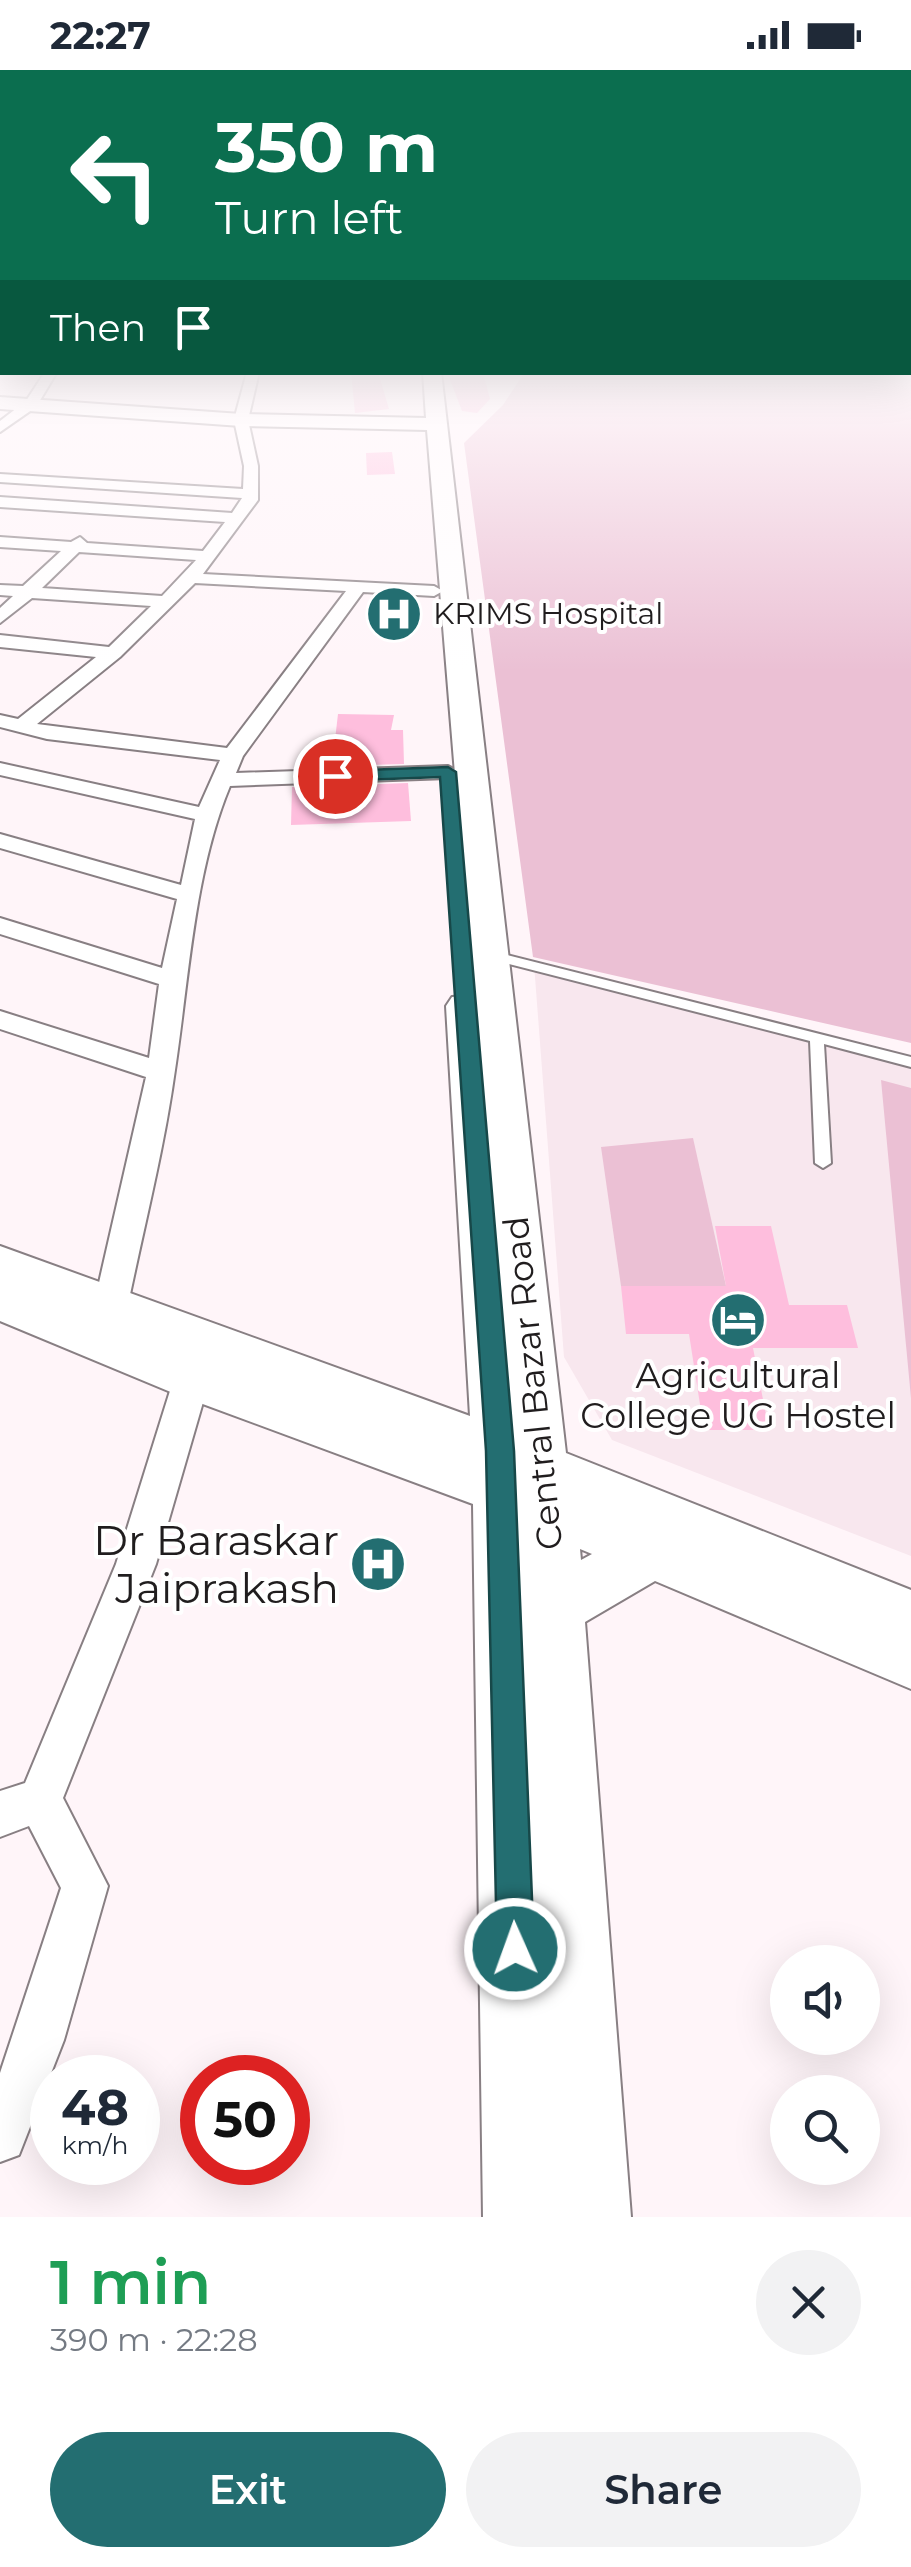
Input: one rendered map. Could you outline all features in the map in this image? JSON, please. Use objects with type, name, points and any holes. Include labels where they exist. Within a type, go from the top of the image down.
[{"type":"main road","name":"Central Bazar Road","points":[[430,471],[434,591],[448,772],[522,1479],[554,1606],[590,2217]]},
{"type":"main road","name":"Central Bazar Road","points":[[435,471],[491,955],[522,1479],[524,2217]]},
{"type":"main road","points":[[0,1265],[522,1479],[911,1619]]},
{"type":"main road","points":[[0,1300],[192,1378],[522,1479],[652,1552],[911,1659]]},
{"type":"main road","points":[[554,1606],[652,1552]]},
{"type":"street","points":[[19,759],[22,726],[113,654],[192,578],[250,500],[251,471]]},
{"type":"street","points":[[0,488],[8,479],[250,494]]},
{"type":"street","points":[[0,618],[136,487]]},
{"type":"street","points":[[0,502],[236,518]]},
{"type":"street","points":[[0,542],[208,556]]},
{"type":"street","points":[[192,578],[356,590],[434,591]]},
{"type":"street","points":[[0,590],[166,602]]},
{"type":"street","points":[[110,1309],[161,1072],[173,980],[207,815],[233,755],[356,590]]},
{"type":"street","points":[[0,640],[113,654]]},
{"type":"street","points":[[0,720],[22,726]]},
{"type":"street","points":[[19,759],[233,755]]},
{"type":"street","points":[[19,759],[207,815]]},
{"type":"street","points":[[222,780],[448,772]]},
{"type":"street","points":[[0,842],[190,895]]},
{"type":"street","points":[[0,926],[173,980]]},
{"type":"street","points":[[0,1020],[161,1072]]},
{"type":"street","points":[[0,2136],[39,2040],[85,1886],[20,1807],[136,1564],[192,1378]]},
{"type":"lane","points":[[491,955],[911,1062]]},
{"type":"lane","points":[[818,1038],[822,1164]]},
{"type":"shaded area","points":[[468,471],[911,471],[911,1043],[533,957]]},
{"type":"shaded area","points":[[534,964],[911,1060],[911,1556],[612,1440],[564,1357]]},
{"type":"shaded area","points":[[881,1080],[911,1088],[911,1398]]},
{"type":"shaded area","points":[[693,1138],[726,1286],[621,1286],[601,1147]]},
{"type":"building","points":[[367,471],[395,474],[367,475]]},
{"type":"building","points":[[338,714],[394,715],[391,730],[403,730],[404,764],[332,766]]},
{"type":"building","points":[[408,783],[411,821],[291,825],[292,787]]},
{"type":"building","name":"Agricultural College UG Hostel","points":[[715,1226],[771,1226],[789,1305],[847,1305],[858,1348],[753,1348],[769,1430],[704,1430],[689,1334],[626,1334],[621,1286],[726,1286]]},
{"type":"place","name":"KRIMS Hospital","points":[[394,614]]},
{"type":"place","name":"Agricultural College UG Hostel","points":[[738,1320]]},
{"type":"place","name":"Dr Baraskar Jaiprakash","points":[[378,1564]]},
{"type":"route","points":[[335,776],[448,772],[500,1451],[515,1949]]}]
